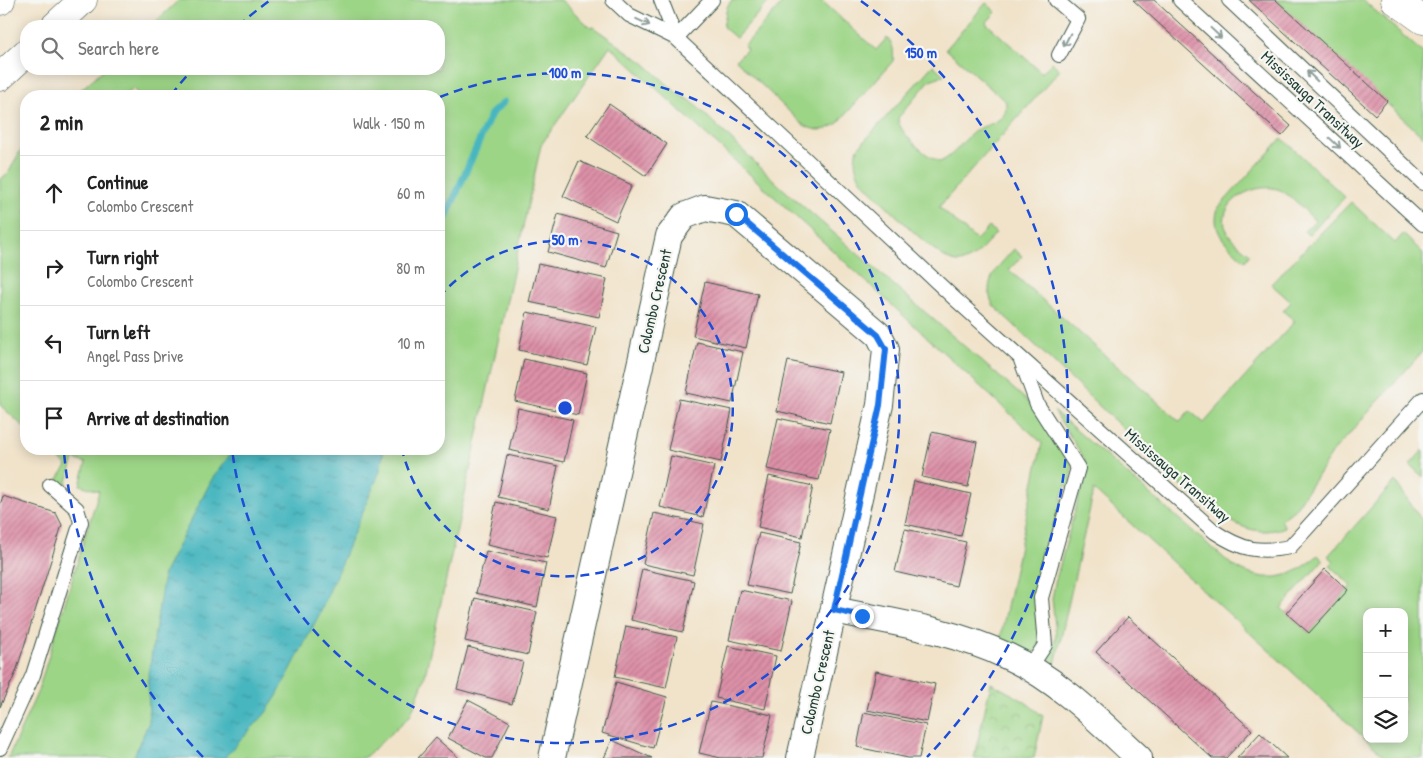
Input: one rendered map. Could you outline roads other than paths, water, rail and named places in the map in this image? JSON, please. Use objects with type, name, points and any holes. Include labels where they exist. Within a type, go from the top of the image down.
[{"type":"main road","points":[[61,20],[83,0]]},
{"type":"main road","points":[[1395,0],[1423,20]]},
{"type":"main road","points":[[1416,0],[1423,6]]},
{"type":"main road","points":[[0,77],[20,59]]},
{"type":"street","name":"Colombo Crescent","points":[[552,758],[669,236],[684,216],[705,208],[736,214],[878,335],[886,349],[880,405],[800,758]]},
{"type":"street","points":[[834,610],[955,636],[1008,656],[1030,668],[1078,702],[1139,758]]},
{"type":"lane","points":[[612,0],[629,15],[676,38]]},
{"type":"lane","points":[[662,0],[676,38]]},
{"type":"lane","points":[[676,38],[712,0]]},
{"type":"lane","points":[[1056,0],[1078,19],[1059,55]]},
{"type":"lane","name":"Mississauga Transitway","points":[[1180,0],[1423,224]]},
{"type":"lane","name":"Mississauga Transitway","points":[[1229,0],[1423,183]]},
{"type":"lane","name":"Mississauga Transitway","points":[[676,38],[955,299],[1215,532],[1234,545],[1253,550],[1269,551],[1290,547],[1423,399]]},
{"type":"lane","points":[[1020,357],[1037,404],[1078,468],[1040,598],[1045,645],[1030,668]]},
{"type":"lane","points":[[0,748],[33,675],[81,522],[76,509],[50,484]]},
{"type":"water","points":[[230,455],[383,455],[380,471],[320,613],[277,696],[265,714],[224,758],[133,758],[149,722],[148,678],[164,573],[212,479]]},
{"type":"waterway","points":[[445,219],[491,114],[504,102]]}]
